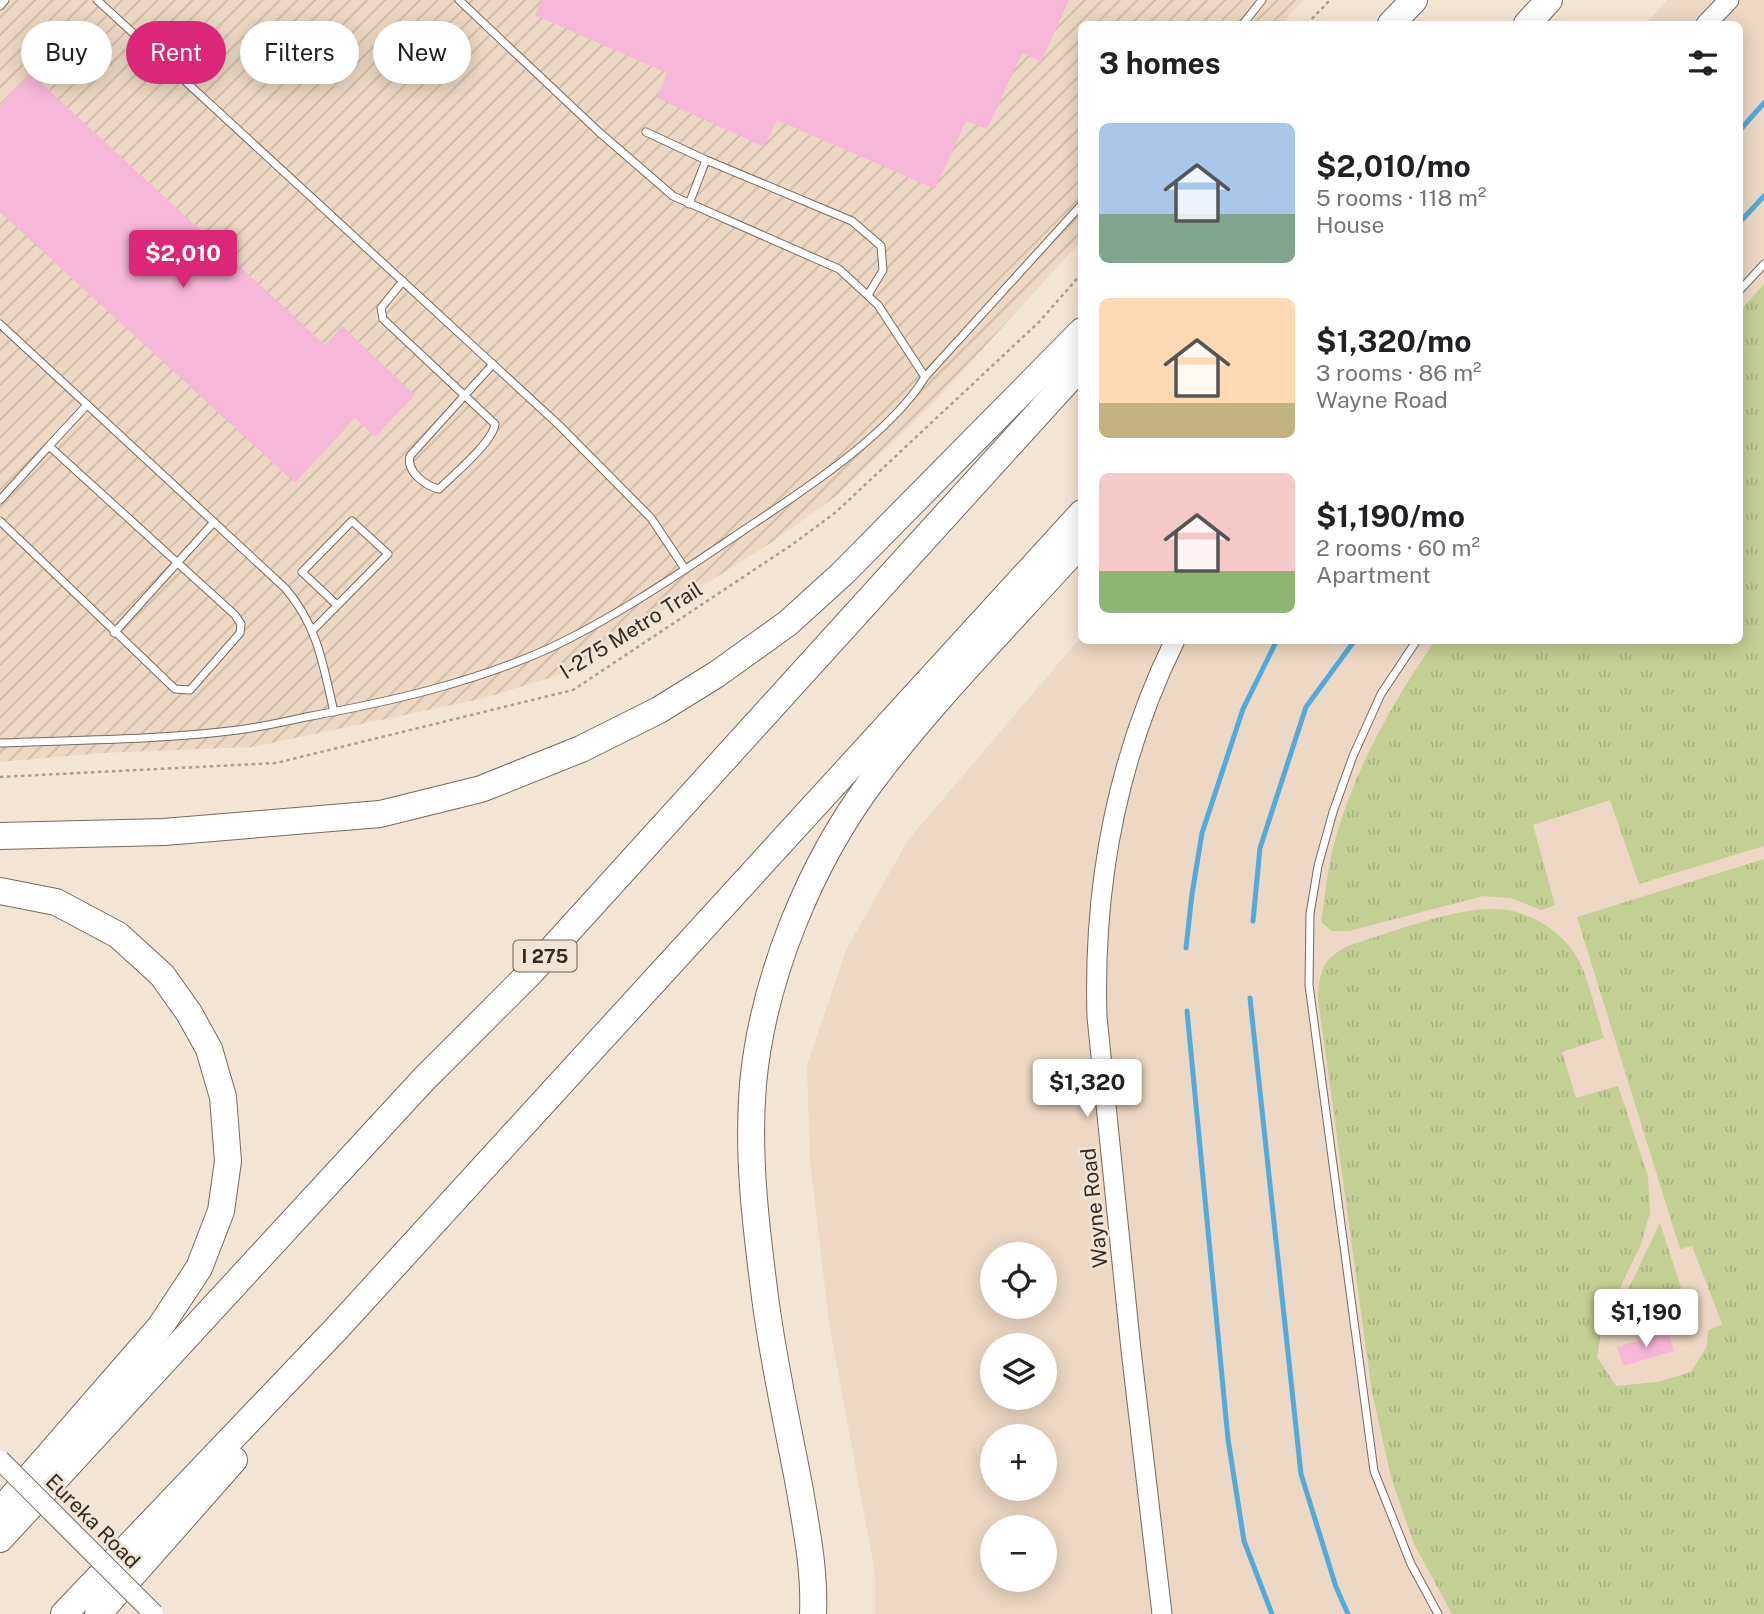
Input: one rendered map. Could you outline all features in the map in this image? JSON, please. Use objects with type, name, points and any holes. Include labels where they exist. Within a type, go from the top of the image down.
[{"type":"highway","points":[[1394,21],[1414,0]]},
{"type":"highway","points":[[1530,21],[1549,0]]},
{"type":"highway","points":[[0,836],[164,832],[380,814],[481,789],[581,749],[659,710],[717,674],[788,623],[844,573],[1078,335]]},
{"type":"highway","name":"I 275","points":[[0,1539],[424,1079],[532,971],[1078,369]]},
{"type":"highway","points":[[64,1614],[338,1327],[1078,517]]},
{"type":"highway","points":[[813,1614],[813,1575],[806,1525],[767,1314],[755,1224],[751,1151],[753,1083],[765,1016],[789,932],[826,853],[873,780],[934,705],[1078,546]]},
{"type":"highway","points":[[0,891],[57,902],[118,935],[162,975],[189,1013],[209,1049],[223,1097],[228,1161],[221,1211],[198,1268],[160,1327],[0,1511]]},
{"type":"highway","points":[[98,1614],[238,1455],[338,1327]]},
{"type":"main road","points":[[1709,21],[1729,0]]},
{"type":"main road","name":"Wayne Road","points":[[1162,1614],[1131,1350],[1097,1017],[1096,981],[1100,908],[1117,797],[1141,719],[1173,644]]},
{"type":"main road","name":"Eureka Road","points":[[0,1460],[154,1614]]},
{"type":"lane","points":[[0,6],[5,0]]},
{"type":"lane","points":[[97,0],[560,426],[651,518],[685,569]]},
{"type":"lane","points":[[458,0],[599,132],[673,196],[839,269],[878,305],[925,377]]},
{"type":"lane","points":[[1245,21],[1262,0]]},
{"type":"lane","points":[[646,132],[852,221],[881,246],[883,270],[868,295]]},
{"type":"lane","points":[[689,204],[706,160]]},
{"type":"lane","points":[[0,743],[238,730],[334,712],[457,683],[548,649],[628,608],[778,508],[868,441],[916,393],[925,377],[1078,208]]},
{"type":"lane","points":[[1743,287],[1764,264]]},
{"type":"lane","points":[[403,281],[381,308],[383,319],[465,396],[495,424],[496,428],[439,489],[431,488],[411,471],[408,463],[410,456],[465,396],[493,364]]},
{"type":"lane","points":[[0,324],[285,588],[302,607],[313,630],[334,712]]},
{"type":"lane","points":[[0,500],[87,405]]},
{"type":"lane","points":[[0,521],[175,689],[182,692],[190,690],[240,633],[240,624],[235,615],[49,446]]},
{"type":"lane","points":[[313,630],[388,554],[352,521],[302,572],[337,605]]},
{"type":"lane","points":[[114,633],[214,522]]},
{"type":"lane","points":[[1415,644],[1381,694],[1332,811],[1318,866],[1310,915],[1310,985],[1374,1471],[1411,1564],[1438,1614]]},
{"type":"path","points":[[1310,21],[1330,0]]},
{"type":"path","name":"I-275 Metro Trail","points":[[0,777],[276,763],[573,690],[793,544],[836,512],[1039,322],[1078,278]]},
{"type":"shaded area","points":[[0,0],[1304,0],[1284,21],[1078,21],[1078,244],[934,402],[836,496],[775,540],[565,673],[485,698],[253,747],[102,753],[0,762]]},
{"type":"shaded area","points":[[1667,0],[1764,0],[1764,1614],[875,1614],[875,1574],[829,1322],[810,1161],[807,1065],[846,950],[908,840],[1078,641],[1078,644],[1743,644],[1743,21],[1648,21]]},
{"type":"green space","points":[[1764,284],[1764,846],[1639,884],[1610,800],[1533,825],[1555,905],[1541,910],[1511,898],[1483,896],[1349,931],[1332,931],[1321,922],[1331,857],[1341,820],[1375,740],[1403,689],[1433,644],[1743,644],[1743,308]]},
{"type":"green space","points":[[1764,859],[1764,1614],[1452,1614],[1414,1544],[1391,1477],[1372,1392],[1318,999],[1324,966],[1333,955],[1350,945],[1423,922],[1479,910],[1508,910],[1533,918],[1555,932],[1572,950],[1586,979],[1604,1038],[1562,1052],[1576,1098],[1618,1086],[1648,1176],[1650,1213],[1640,1247],[1603,1322],[1597,1357],[1616,1386],[1657,1382],[1691,1372],[1707,1346],[1708,1331],[1722,1324],[1692,1246],[1680,1249],[1577,917]]},
{"type":"green space","points":[[1660,1223],[1687,1306],[1611,1337],[1627,1292]]},
{"type":"building","points":[[542,0],[1069,0],[1041,62],[1022,53],[987,129],[966,121],[935,189],[777,120],[764,147],[657,98],[667,73],[535,15]]},
{"type":"building","points":[[21,83],[42,84],[325,345],[342,326],[415,395],[375,437],[355,418],[295,483],[0,212],[0,105]]},
{"type":"building","points":[[1668,1332],[1674,1351],[1623,1366],[1617,1347]]},
{"type":"waterway","points":[[1743,127],[1764,103]]},
{"type":"waterway","points":[[1743,219],[1764,196]]},
{"type":"waterway","points":[[1186,948],[1202,833],[1243,709],[1275,644]]},
{"type":"waterway","points":[[1253,921],[1260,848],[1306,707],[1352,644]]},
{"type":"waterway","points":[[1250,998],[1301,1474],[1336,1587],[1348,1614]]},
{"type":"waterway","points":[[1187,1011],[1228,1439],[1244,1541],[1272,1614]]}]
